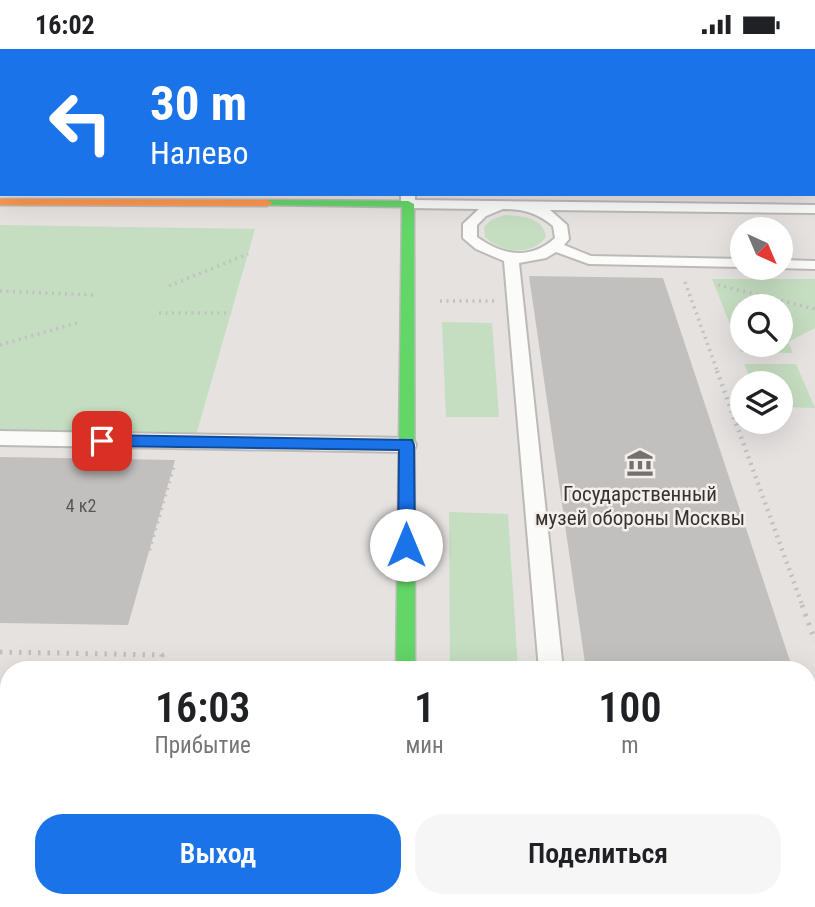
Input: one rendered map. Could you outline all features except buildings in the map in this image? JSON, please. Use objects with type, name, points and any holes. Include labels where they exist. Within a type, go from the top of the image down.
[{"type":"street","points":[[0,202],[408,199],[406,661]]},
{"type":"lane","points":[[754,196],[759,209]]},
{"type":"lane","points":[[408,199],[502,206],[815,209]]},
{"type":"lane","points":[[502,206],[481,213],[470,224],[470,238],[484,250],[511,258],[532,258],[555,247],[562,239],[560,225],[546,213],[523,206]]},
{"type":"lane","points":[[555,247],[589,260],[730,263]]},
{"type":"lane","points":[[511,258],[550,661]]},
{"type":"lane","points":[[793,264],[815,265]]},
{"type":"lane","points":[[0,438],[407,445]]},
{"type":"path","points":[[169,286],[248,254]]},
{"type":"path","points":[[658,262],[681,271],[815,641]]},
{"type":"path","points":[[717,284],[815,309]]},
{"type":"path","points":[[0,291],[93,295]]},
{"type":"path","points":[[409,301],[515,301]]},
{"type":"path","points":[[159,313],[231,313]]},
{"type":"path","points":[[0,345],[80,322]]},
{"type":"path","points":[[149,550],[179,443]]},
{"type":"path","points":[[0,652],[162,655],[160,661]]},
{"type":"green space","points":[[505,215],[531,219],[541,225],[546,237],[532,248],[524,250],[499,247],[485,237],[484,227],[491,220]]},
{"type":"green space","points":[[0,225],[255,229],[196,435],[0,430]]},
{"type":"green space","points":[[712,279],[815,279],[815,328],[793,339],[793,294],[730,294],[730,324]]},
{"type":"green space","points":[[442,322],[492,323],[499,417],[446,417]]},
{"type":"green space","points":[[744,364],[796,364],[815,408],[793,407],[793,371],[747,371]]},
{"type":"green space","points":[[449,512],[508,514],[517,661],[450,661]]},
{"type":"traffic: fast","points":[[267,203],[408,204],[406,661]]},
{"type":"traffic: slow","points":[[0,202],[267,203]]},
{"type":"place","name":"Государственный музей обороны Москвы","points":[[640,463]]},
{"type":"route","points":[[102,441],[407,445],[406,545]]}]
